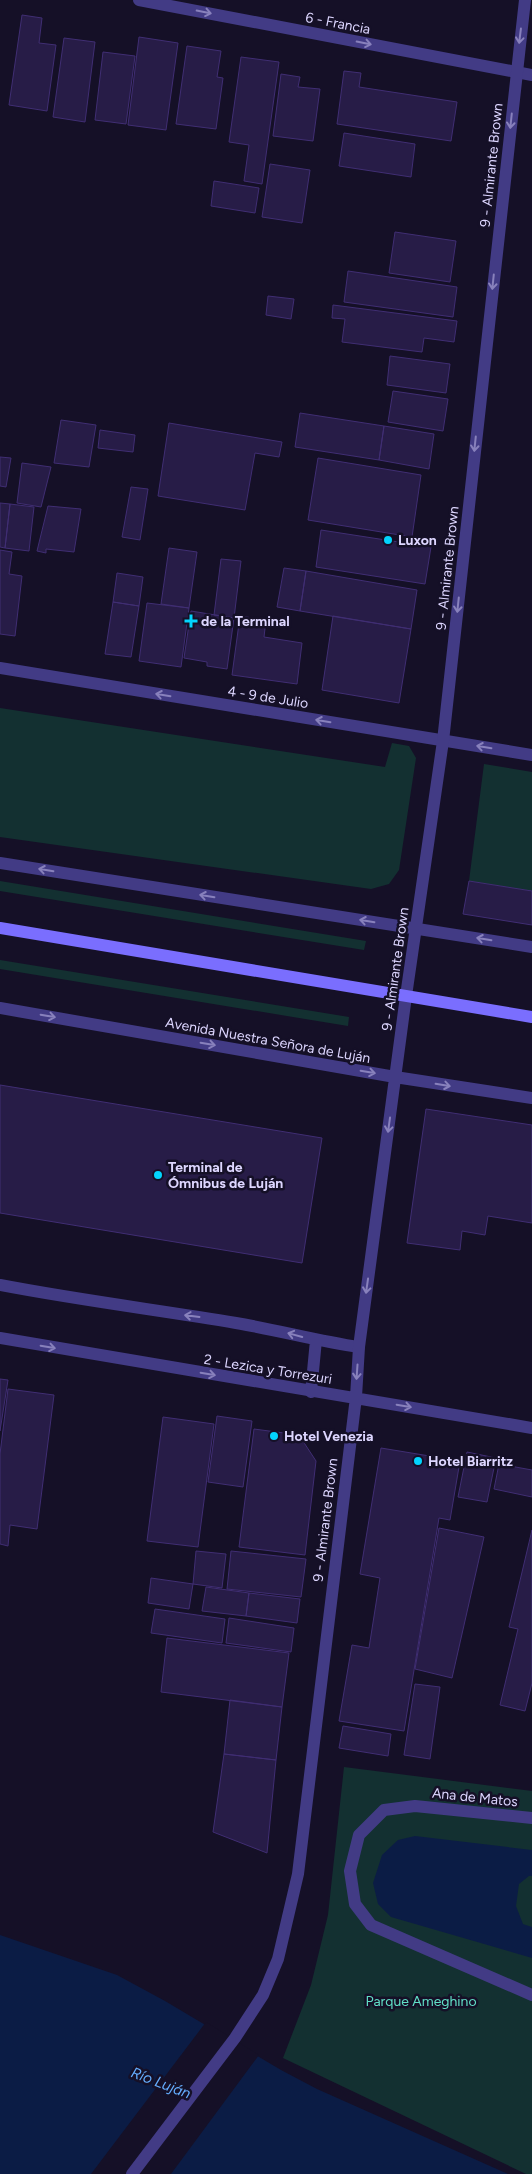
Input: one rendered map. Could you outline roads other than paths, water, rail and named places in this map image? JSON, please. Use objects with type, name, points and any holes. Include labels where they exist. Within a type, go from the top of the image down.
[{"type":"main road","points":[[0,928],[532,1017]]},
{"type":"street","name":"6 - Francia","points":[[139,0],[532,75]]},
{"type":"street","name":"9 - Almirante Brown","points":[[132,2174],[235,2038],[263,1995],[274,1969],[298,1874],[356,1397],[359,1347],[406,996],[443,741],[525,0]]},
{"type":"street","name":"4 - 9 de Julio","points":[[0,668],[532,755]]},
{"type":"street","points":[[0,863],[532,946]]},
{"type":"street","name":"Avenida Nuestra Señora de Luján","points":[[0,1008],[395,1077],[532,1098]]},
{"type":"street","points":[[0,1285],[275,1330],[316,1340],[359,1347]]},
{"type":"street","name":"2 - Lezica y Torrezuri","points":[[0,1338],[532,1428]]},
{"type":"street","points":[[311,1392],[316,1340]]},
{"type":"street","name":"Ana de Matos","points":[[532,1818],[415,1806],[384,1810],[359,1835],[350,1871],[355,1904],[371,1926],[532,1995]]},
{"type":"water","points":[[415,1836],[532,1850],[532,1876],[529,1876],[519,1884],[516,1906],[523,1924],[532,1927],[532,1958],[391,1917],[378,1904],[373,1883],[382,1855],[398,1840]]},
{"type":"water","name":"Río Luján","points":[[0,1935],[117,1975],[317,2089],[508,2174],[0,2174]]},
{"type":"place","name":"Luxon","points":[[388,540]]},
{"type":"place","name":"de la Terminal","points":[[191,621]]},
{"type":"place","name":"Terminal de Ómnibus de Luján","points":[[158,1175]]},
{"type":"place","name":"Hotel Venezia","points":[[274,1436]]},
{"type":"place","name":"Hotel Biarritz","points":[[418,1461]]},
{"type":"park label","name":"Parque Ameghino","points":[[421,2001]]}]
